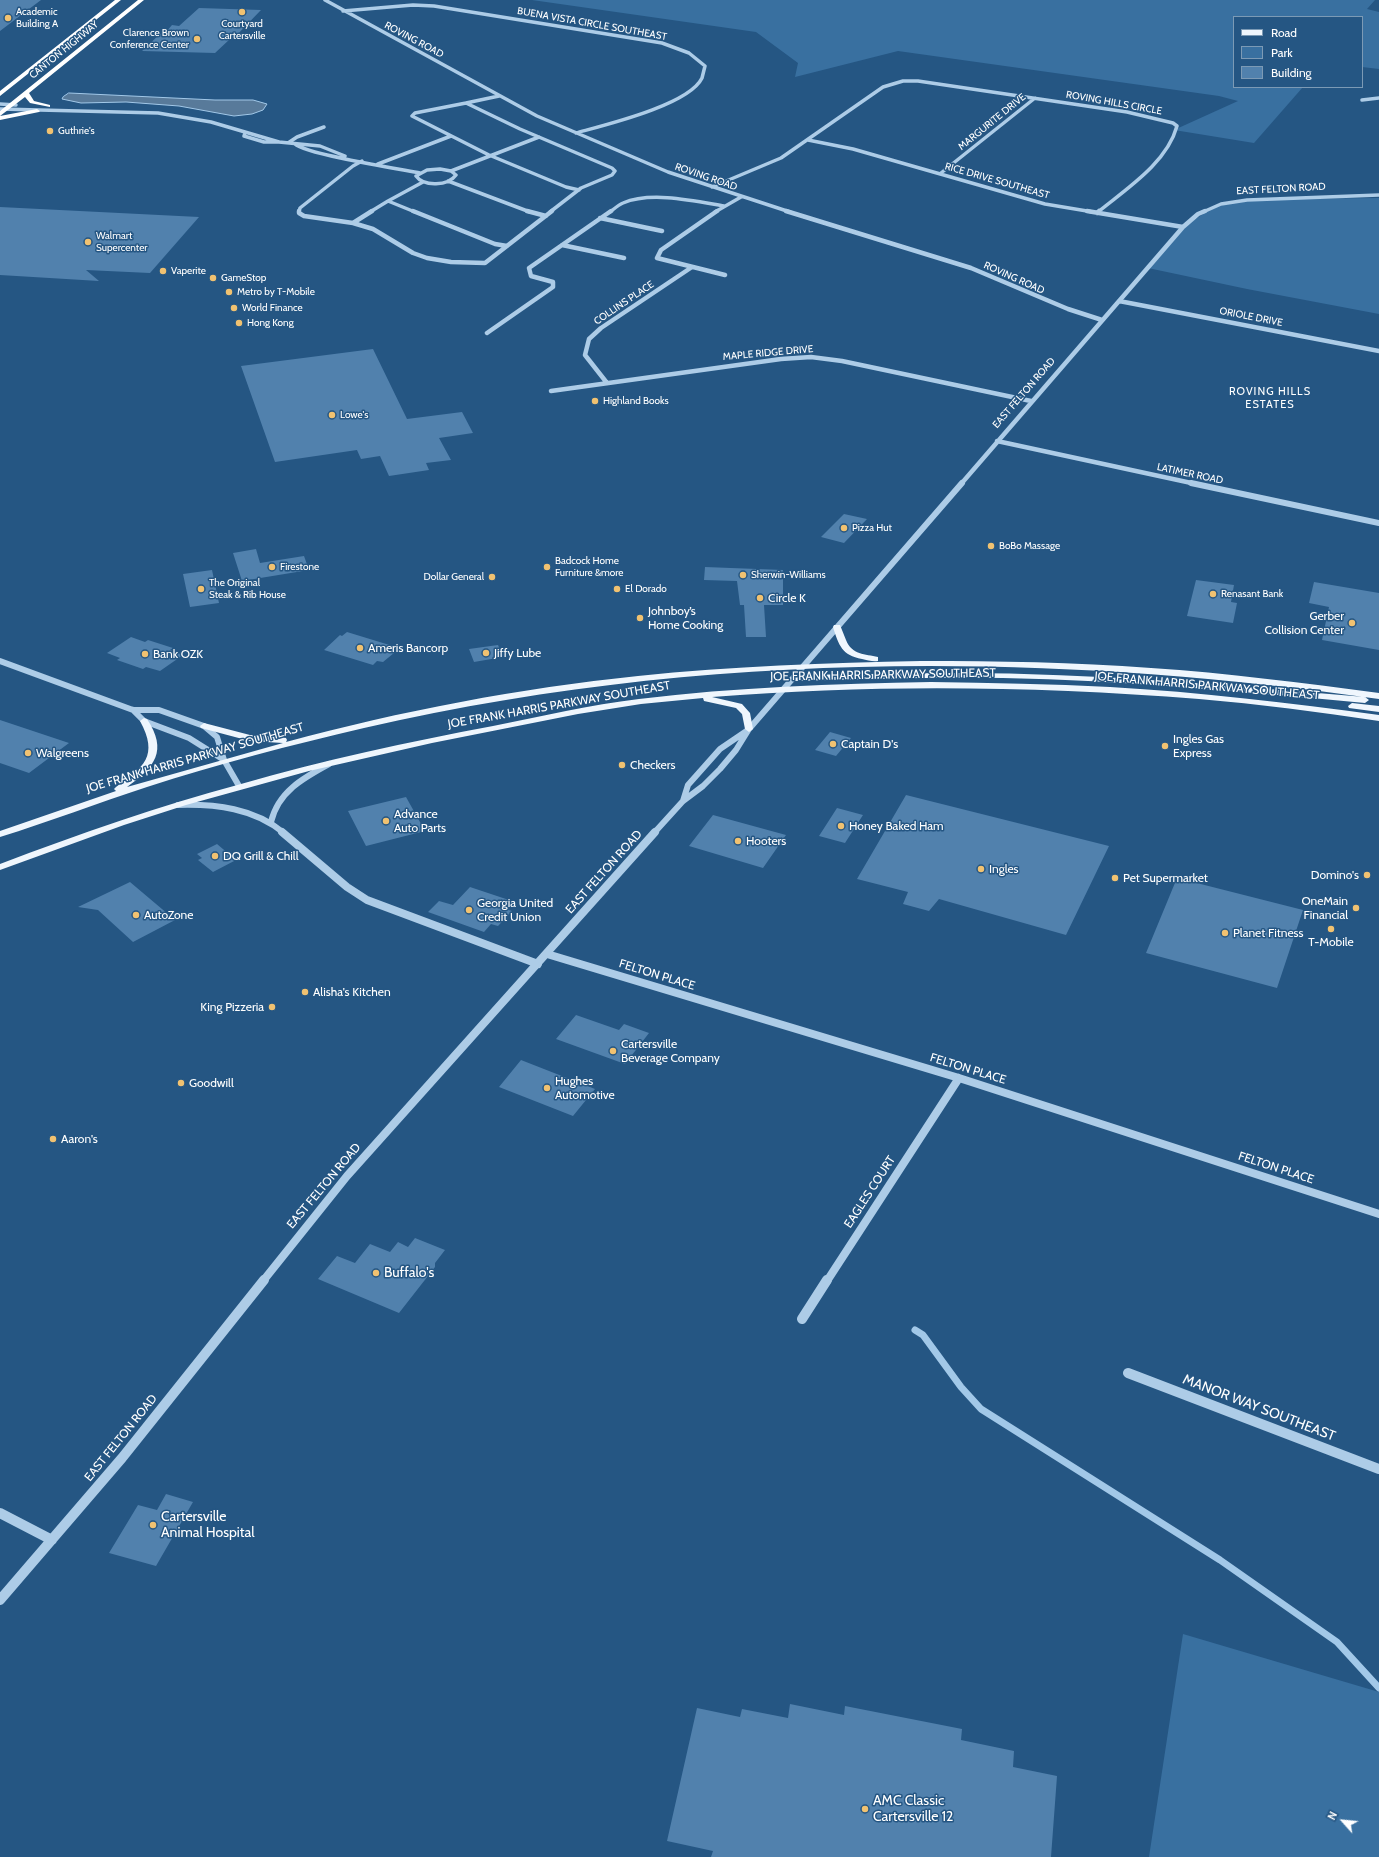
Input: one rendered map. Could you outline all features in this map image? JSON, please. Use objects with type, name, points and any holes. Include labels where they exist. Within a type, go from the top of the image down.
[{"type":"highway","points":[[0,93],[118,0]]},
{"type":"highway","points":[[122,15],[126,7],[133,0]]},
{"type":"highway","name":"CANTON HIGHWAY","points":[[0,114],[3,109],[12,105],[141,0]]},
{"type":"highway","points":[[67,50],[87,30],[89,23]]},
{"type":"highway","points":[[26,93],[32,102],[48,106]]},
{"type":"highway","points":[[0,104],[9,97]]},
{"type":"highway","points":[[0,118],[37,111]]},
{"type":"main road","points":[[837,627],[843,646],[851,653],[864,657],[902,663]]},
{"type":"main road","name":"JOE FRANK HARRIS PARKWAY SOUTHEAST","points":[[0,834],[110,795],[224,760],[301,740],[432,711],[558,689],[651,677],[803,666],[902,663],[1008,664],[1128,669],[1246,679],[1379,696]]},
{"type":"main road","points":[[794,678],[881,675],[1033,676],[1151,682],[1379,702]]},
{"type":"main road","name":"JOE FRANK HARRIS PARKWAY SOUTHEAST","points":[[0,867],[84,836],[176,805],[239,786],[333,762],[405,745],[566,714],[658,699],[785,688],[945,684],[1040,686],[1137,691],[1293,706],[1379,718]]},
{"type":"main road","points":[[687,697],[728,702],[739,706],[746,713],[749,729]]},
{"type":"main road","points":[[1293,706],[1334,704],[1379,709]]},
{"type":"main road","points":[[110,795],[141,773],[148,763],[154,746],[144,721]]},
{"type":"main road","points":[[204,726],[250,738],[301,740]]},
{"type":"street","name":"ROVING ROAD","points":[[324,0],[549,122],[668,172],[741,197],[971,268],[1017,286],[1068,310],[1102,320]]},
{"type":"street","name":"BUENA VISTA CIRCLE SOUTHEAST","points":[[343,11],[380,7],[419,6],[485,14],[662,43],[689,53],[702,62],[705,66],[704,76],[700,82],[682,96],[645,112],[576,133]]},
{"type":"street","name":"ROVING HILLS CIRCLE","points":[[712,187],[781,158],[877,90],[888,84],[912,80],[1152,117],[1169,121],[1177,126],[1177,134],[1150,168],[1097,213]]},
{"type":"street","points":[[499,96],[415,113],[412,116],[489,155],[566,187],[579,190]]},
{"type":"street","name":"MARGURITE DRIVE","points":[[941,173],[1034,98]]},
{"type":"street","points":[[1362,100],[1379,98]]},
{"type":"street","points":[[362,161],[353,166],[300,208],[300,213],[304,216],[353,223],[373,229],[413,253],[451,262],[485,263],[579,190],[612,175],[615,171],[612,168],[539,137],[466,103]]},
{"type":"street","points":[[0,104],[102,108],[196,119],[245,133],[244,136],[256,140],[296,144],[304,142],[337,150],[356,160]]},
{"type":"street","points":[[3,109],[96,113],[131,112]]},
{"type":"street","points":[[288,143],[297,137],[324,127]]},
{"type":"street","points":[[378,164],[451,136]]},
{"type":"street","points":[[296,144],[299,148],[420,173],[434,169],[451,171],[489,155],[539,137]]},
{"type":"street","name":"RICE DRIVE SOUTHEAST","points":[[808,140],[853,149],[1045,204],[1183,227]]},
{"type":"street","points":[[420,173],[416,176],[423,182],[435,183],[448,181],[455,178],[456,175],[451,171]]},
{"type":"street","points":[[448,181],[535,214],[546,216]]},
{"type":"street","points":[[353,223],[388,201],[423,182]]},
{"type":"street","name":"EAST FELTON ROAD","points":[[0,1600],[122,1458],[347,1176],[683,802],[703,788],[739,747],[749,729],[1183,227],[1198,214],[1221,204],[1247,200],[1379,196]]},
{"type":"street","points":[[487,333],[553,287],[553,282],[531,276],[529,268],[623,202],[652,197],[687,199],[724,206]]},
{"type":"street","points":[[725,275],[692,268],[657,258],[661,250],[724,206],[741,197]]},
{"type":"street","points":[[388,201],[495,244],[508,246]]},
{"type":"street","points":[[600,218],[662,231]]},
{"type":"street","points":[[562,245],[624,258]]},
{"type":"street","name":"COLLINS PLACE","points":[[607,383],[585,355],[589,339],[601,328],[692,268]]},
{"type":"street","name":"ORIOLE DRIVE","points":[[1119,301],[1379,350]]},
{"type":"street","name":"MAPLE RIDGE DRIVE","points":[[551,390],[737,364],[812,357],[842,361],[1031,401]]},
{"type":"street","name":"LATIMER ROAD","points":[[997,441],[1379,524]]},
{"type":"street","points":[[0,661],[133,710],[159,710],[204,726],[217,737],[224,760],[239,786]]},
{"type":"street","points":[[133,710],[144,721],[188,738],[224,760]]},
{"type":"street","name":"EAST FELTON ROAD","points":[[683,802],[688,785],[720,749],[749,729]]},
{"type":"street","points":[[271,822],[275,806],[283,796],[296,784],[333,762]]},
{"type":"street","points":[[176,805],[207,804],[235,808],[271,822],[347,887],[367,900],[538,964]]},
{"type":"street","name":"FELTON PLACE","points":[[547,954],[959,1078],[1379,1214]]},
{"type":"street","name":"EAGLES COURT","points":[[802,1319],[959,1078]]},
{"type":"street","name":"MANOR WAY SOUTHEAST","points":[[1128,1373],[1379,1469]]},
{"type":"street","points":[[0,1513],[52,1540]]},
{"type":"green space","points":[[532,0],[1375,0],[1367,9],[1379,12],[1379,69],[1363,67],[1363,16],[1233,16],[1233,88],[1302,88],[1254,143],[1174,130],[1238,101],[1219,96],[898,51],[795,77],[798,63],[756,32]]},
{"type":"green space","points":[[1379,198],[1379,314],[1247,289],[1148,268],[1183,227],[1214,207],[1236,202],[1282,199]]},
{"type":"green space","points":[[1183,1634],[1379,1692],[1379,1857],[1149,1857]]},
{"type":"shaded area","points":[[69,93],[215,100],[253,100],[267,104],[263,110],[252,114],[234,116],[179,106],[126,102],[81,103],[62,99]]},
{"type":"building","name":"Academic Building A","points":[[0,0],[41,0],[0,31]]},
{"type":"building","points":[[199,8],[261,10],[233,39],[230,39],[215,53],[142,51],[162,32],[166,32],[172,25],[179,26]]},
{"type":"building","name":"Walmart Supercenter","points":[[0,207],[199,217],[150,273],[86,270],[99,281],[0,275]]},
{"type":"building","name":"Lowe's","points":[[373,349],[407,419],[462,412],[473,433],[439,438],[451,460],[426,463],[429,470],[389,476],[380,456],[361,459],[357,450],[275,462],[241,366]]},
{"type":"building","name":"Pizza Hut","points":[[844,514],[867,519],[844,543],[821,537]]},
{"type":"building","name":"Firestone","points":[[256,549],[260,563],[304,556],[309,570],[242,581],[233,553]]},
{"type":"building","points":[[705,567],[783,570],[783,605],[764,605],[766,637],[746,637],[744,605],[740,605],[737,581],[704,580]]},
{"type":"building","name":"The Original Steak & Rib House","points":[[212,570],[219,603],[190,607],[183,574]]},
{"type":"building","name":"Renasant Bank","points":[[1196,580],[1234,585],[1231,602],[1237,603],[1233,623],[1187,616]]},
{"type":"building","name":"Gerber Collision Center","points":[[1314,582],[1379,593],[1379,650],[1322,640],[1329,607],[1309,603]]},
{"type":"building","name":"Ameris Bancorp","points":[[347,632],[396,647],[390,651],[394,653],[383,662],[377,661],[373,665],[324,650],[340,635],[342,636]]},
{"type":"building","name":"Bank OZK","points":[[131,637],[145,642],[148,640],[173,648],[170,650],[183,655],[160,671],[146,667],[143,669],[117,660],[120,658],[107,653]]},
{"type":"building","name":"Jiffy Lube","points":[[498,645],[503,657],[474,662],[469,649]]},
{"type":"building","name":"Walgreens","points":[[0,720],[69,743],[29,773],[0,763]]},
{"type":"building","name":"Captain D's","points":[[830,732],[851,738],[836,756],[815,750]]},
{"type":"building","name":"Ingles","points":[[906,795],[1109,846],[1066,935],[939,899],[929,911],[903,904],[908,892],[857,879]]},
{"type":"building","name":"Advance Auto Parts","points":[[406,797],[425,831],[366,846],[348,811]]},
{"type":"building","name":"Honey Baked Ham","points":[[837,808],[863,815],[845,843],[819,836]]},
{"type":"building","name":"Hooters","points":[[713,815],[786,835],[763,868],[689,846]]},
{"type":"building","name":"DQ Grill & Chill","points":[[217,844],[236,860],[213,872],[198,860],[202,858],[197,854]]},
{"type":"building","name":"Planet Fitness","points":[[1177,878],[1303,910],[1277,988],[1146,953]]},
{"type":"building","name":"AutoZone","points":[[130,882],[175,920],[133,942],[98,910],[78,907]]},
{"type":"building","name":"Georgia United Credit Union","points":[[470,887],[512,901],[505,909],[512,911],[498,926],[491,924],[484,932],[428,912],[439,901],[453,905]]},
{"type":"building","name":"Cartersville Beverage Company","points":[[576,1015],[619,1030],[624,1024],[649,1033],[625,1064],[556,1039]]},
{"type":"building","name":"Hughes Automotive","points":[[521,1060],[595,1089],[573,1116],[499,1087]]},
{"type":"building","name":"Buffalo's","points":[[415,1238],[445,1250],[435,1263],[435,1267],[399,1313],[318,1279],[337,1256],[355,1263],[370,1244],[390,1252],[398,1242],[408,1247]]},
{"type":"building","name":"Cartersville Animal Hospital","points":[[166,1494],[193,1502],[156,1566],[109,1553],[138,1505],[157,1510]]},
{"type":"building","name":"AMC Classic Cartersville 12","points":[[790,1704],[844,1715],[845,1706],[962,1729],[961,1740],[1014,1751],[1013,1767],[1057,1776],[1051,1857],[711,1857],[713,1851],[667,1841],[697,1708],[740,1717],[742,1709],[788,1718]]},
{"type":"waterway","points":[[915,1330],[923,1335],[961,1387],[981,1409],[1220,1560],[1337,1642],[1379,1688]]},
{"type":"place","name":"Courtyard Cartersville","points":[[242,12]]},
{"type":"place","name":"Academic Building A","points":[[8,18]]},
{"type":"place","name":"Clarence Brown Conference Center","points":[[197,39]]},
{"type":"place","name":"Guthrie's","points":[[50,131]]},
{"type":"place","name":"Walmart Supercenter","points":[[88,242]]},
{"type":"place","name":"Vaperite","points":[[163,271]]},
{"type":"place","name":"GameStop","points":[[213,278]]},
{"type":"place","name":"Metro by T-Mobile","points":[[229,292]]},
{"type":"place","name":"World Finance","points":[[234,308]]},
{"type":"place","name":"Hong Kong","points":[[239,323]]},
{"type":"place","name":"Highland Books","points":[[595,401]]},
{"type":"place","name":"Lowe's","points":[[332,415]]},
{"type":"place","name":"Pizza Hut","points":[[844,528]]},
{"type":"place","name":"BoBo Massage","points":[[991,546]]},
{"type":"place","name":"Firestone","points":[[272,567]]},
{"type":"place","name":"Badcock Home Furniture &more","points":[[547,567]]},
{"type":"place","name":"Sherwin-Williams","points":[[743,575]]},
{"type":"place","name":"Dollar General","points":[[492,577]]},
{"type":"place","name":"The Original Steak & Rib House","points":[[201,589]]},
{"type":"place","name":"El Dorado","points":[[617,589]]},
{"type":"place","name":"Renasant Bank","points":[[1213,594]]},
{"type":"place","name":"Circle K","points":[[760,598]]},
{"type":"place","name":"Johnboy’s Home Cooking","points":[[640,618]]},
{"type":"place","name":"Gerber Collision Center","points":[[1352,623]]},
{"type":"place","name":"Ameris Bancorp","points":[[360,648]]},
{"type":"place","name":"Jiffy Lube","points":[[486,653]]},
{"type":"place","name":"Bank OZK","points":[[145,654]]},
{"type":"place","name":"Captain D's","points":[[833,744]]},
{"type":"place","name":"Ingles Gas Express","points":[[1165,746]]},
{"type":"place","name":"Walgreens","points":[[28,753]]},
{"type":"place","name":"Checkers","points":[[622,765]]},
{"type":"place","name":"Advance Auto Parts","points":[[386,821]]},
{"type":"place","name":"Honey Baked Ham","points":[[841,826]]},
{"type":"place","name":"Hooters","points":[[738,841]]},
{"type":"place","name":"DQ Grill & Chill","points":[[215,856]]},
{"type":"place","name":"Ingles","points":[[981,869]]},
{"type":"place","name":"Domino's","points":[[1367,875]]},
{"type":"place","name":"Pet Supermarket","points":[[1115,878]]},
{"type":"place","name":"OneMain Financial","points":[[1356,908]]},
{"type":"place","name":"Georgia United Credit Union","points":[[469,910]]},
{"type":"place","name":"AutoZone","points":[[136,915]]},
{"type":"place","name":"T-Mobile","points":[[1331,929]]},
{"type":"place","name":"Planet Fitness","points":[[1225,933]]},
{"type":"place","name":"Alisha's Kitchen","points":[[305,992]]},
{"type":"place","name":"King Pizzeria","points":[[272,1007]]},
{"type":"place","name":"Cartersville Beverage Company","points":[[613,1051]]},
{"type":"place","name":"Goodwill","points":[[181,1083]]},
{"type":"place","name":"Hughes Automotive","points":[[547,1088]]},
{"type":"place","name":"Aaron's","points":[[53,1139]]},
{"type":"place","name":"Buffalo's","points":[[376,1273]]},
{"type":"place","name":"Cartersville Animal Hospital","points":[[153,1525]]},
{"type":"place","name":"AMC Classic Cartersville 12","points":[[865,1809]]},
{"type":"district","name":"ROVING HILLS ESTATES","points":[[1270,398]]}]
